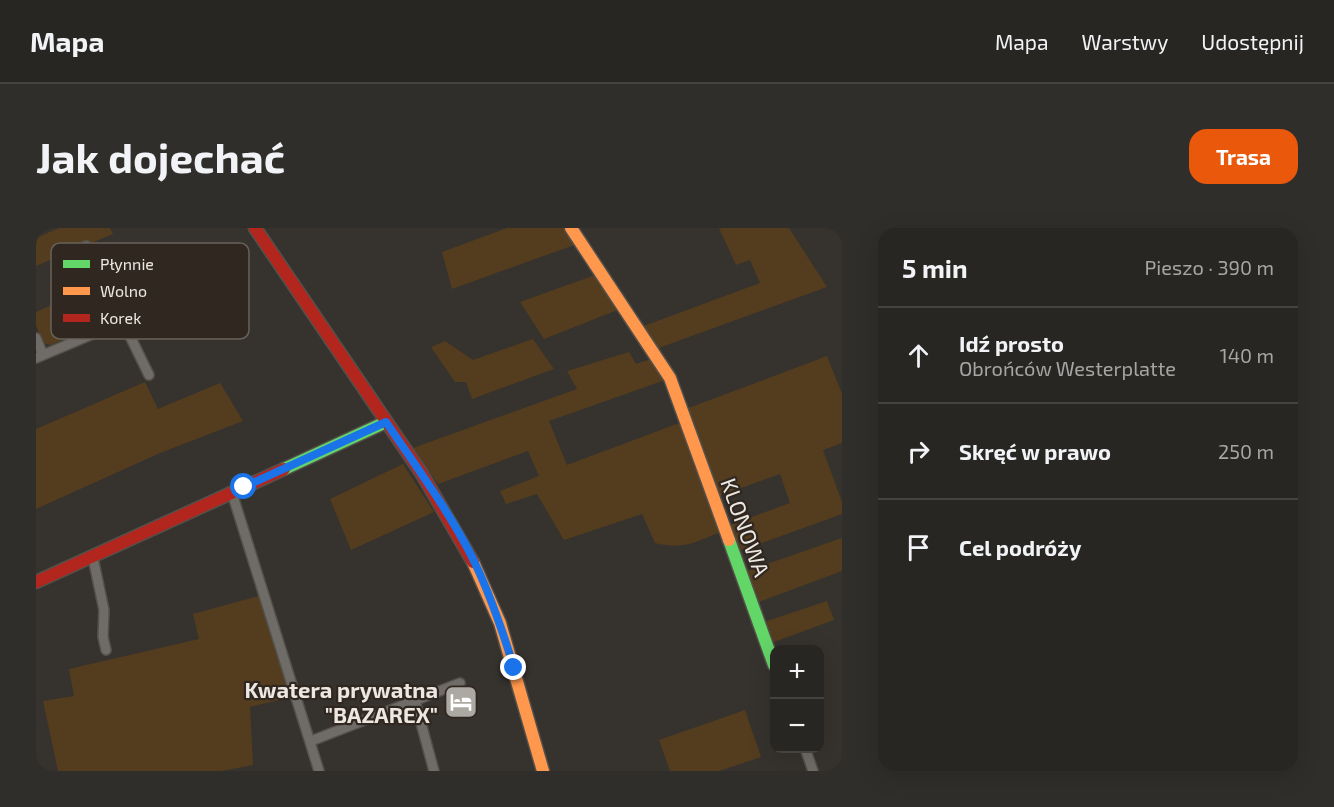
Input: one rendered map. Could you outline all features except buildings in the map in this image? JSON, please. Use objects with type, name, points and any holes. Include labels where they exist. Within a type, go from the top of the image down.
[{"type":"street","points":[[255,228],[443,506],[483,581],[508,646],[543,771]]},
{"type":"street","name":"KLONOWA","points":[[571,228],[670,378],[770,654]]},
{"type":"street","points":[[36,338],[40,356],[80,339]]},
{"type":"street","points":[[132,339],[149,375]]},
{"type":"street","points":[[36,582],[93,558],[386,422]]},
{"type":"street","points":[[232,493],[320,771]]},
{"type":"street","points":[[93,558],[104,610],[103,637],[106,650]]},
{"type":"street","points":[[311,741],[460,683]]},
{"type":"street","points":[[415,701],[434,771]]},
{"type":"street","points":[[807,753],[813,771]]},
{"type":"shaded area","points":[[59,228],[110,228],[113,234],[91,243],[51,243],[51,260],[36,266],[36,238]]},
{"type":"shaded area","points":[[507,228],[565,228],[577,244],[452,289],[442,252]]},
{"type":"shaded area","points":[[719,228],[789,228],[827,287],[656,349],[641,327],[760,283],[750,260],[736,265]]},
{"type":"shaded area","points":[[598,274],[620,309],[544,339],[520,302]]},
{"type":"shaded area","points":[[51,305],[51,339],[65,339],[50,345],[43,343],[36,325],[36,312]]},
{"type":"shaded area","points":[[533,339],[554,369],[472,399],[466,382],[455,382],[431,347],[445,341],[473,360]]},
{"type":"shaded area","points":[[629,352],[636,364],[654,358],[668,379],[549,421],[567,465],[682,422],[723,531],[682,545],[655,543],[642,514],[564,540],[537,494],[506,504],[500,491],[539,476],[528,451],[438,484],[413,448],[577,389],[567,371]]},
{"type":"shaded area","points":[[827,356],[842,394],[842,443],[823,450],[842,502],[842,514],[737,552],[727,526],[790,503],[780,474],[716,497],[683,410]]},
{"type":"shaded area","points":[[145,382],[158,409],[220,383],[243,421],[160,453],[36,509],[36,429]]},
{"type":"shaded area","points":[[403,464],[434,512],[351,550],[330,499]]},
{"type":"shaded area","points":[[842,538],[842,571],[756,603],[744,572]]},
{"type":"shaded area","points":[[259,596],[291,697],[250,707],[253,765],[222,771],[58,771],[43,701],[74,696],[69,669],[199,639],[193,614]]},
{"type":"shaded area","points":[[827,601],[834,620],[771,643],[764,622]]},
{"type":"shaded area","points":[[745,710],[761,757],[719,771],[670,771],[659,740]]},
{"type":"traffic: fast","points":[[284,469],[386,422]]},
{"type":"traffic: fast","points":[[729,540],[770,654]]},
{"type":"traffic: slow","points":[[571,228],[670,378],[729,540]]},
{"type":"traffic: slow","points":[[473,562],[500,623],[543,771]]},
{"type":"traffic: jam","points":[[255,228],[422,474],[473,562]]},
{"type":"traffic: jam","points":[[36,582],[284,469]]},
{"type":"place","name":"Kwatera prywatna \"BAZAREX\"","points":[[461,702]]},
{"type":"route","points":[[244,487],[386,422],[457,529],[486,586],[504,633],[514,668]]}]
